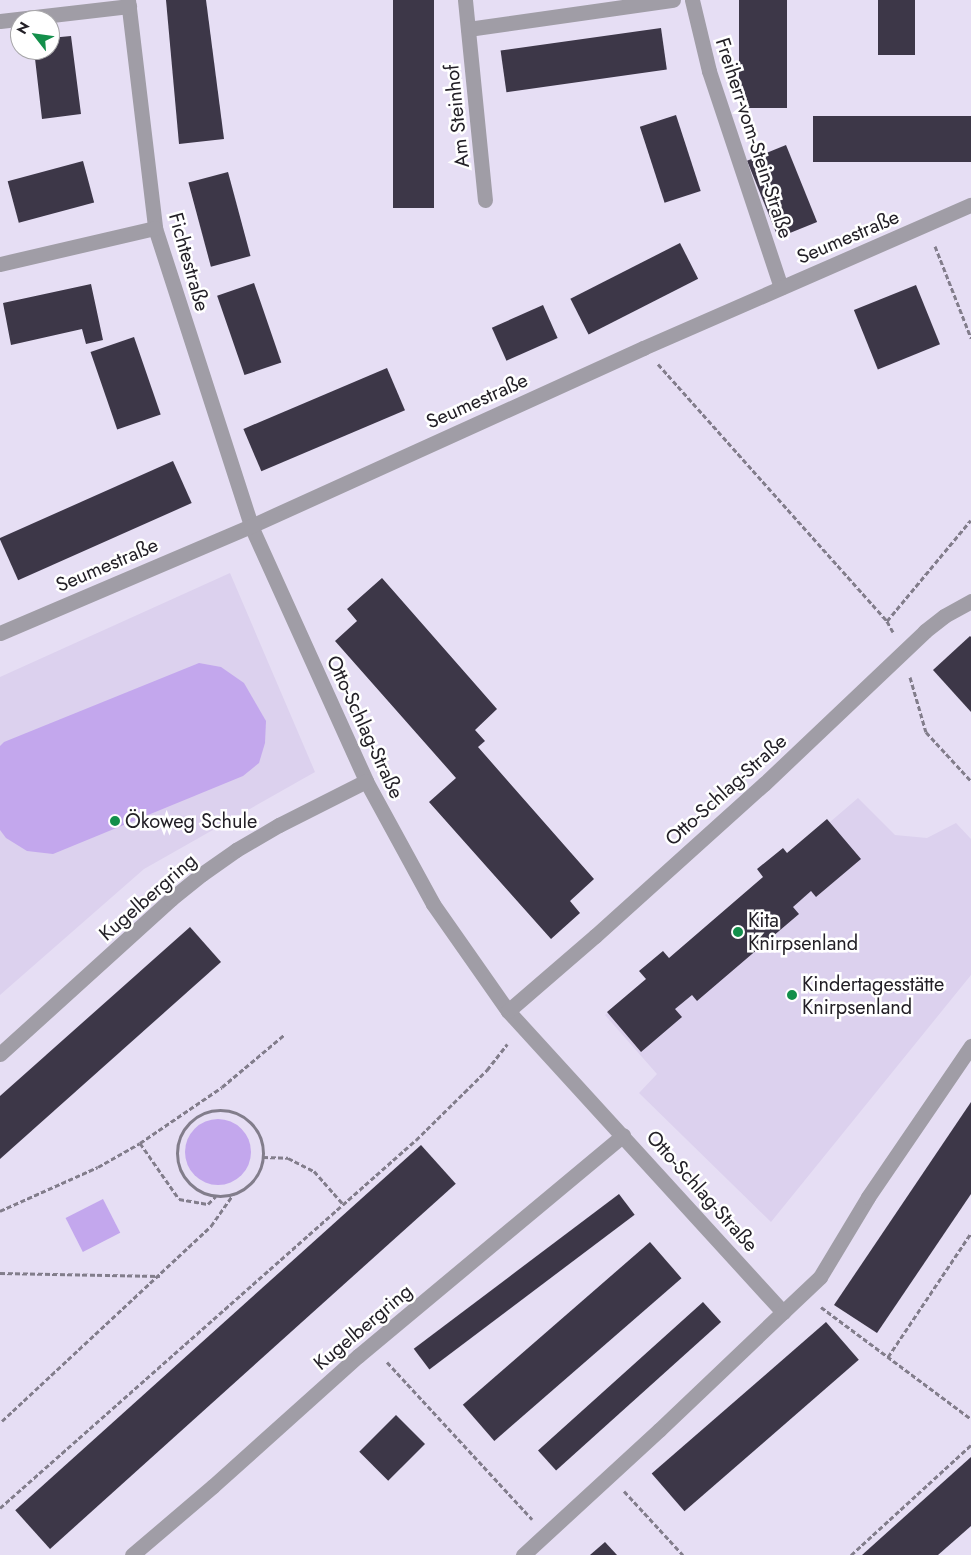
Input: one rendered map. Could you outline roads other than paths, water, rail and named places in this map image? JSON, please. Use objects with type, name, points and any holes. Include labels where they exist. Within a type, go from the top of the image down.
[{"type":"street","name":"Am Steinhof","points":[[465,0],[485,200]]},
{"type":"street","points":[[468,29],[673,0]]},
{"type":"street","name":"Freiherr-vom-Stein-Straße","points":[[692,0],[709,72],[781,287]]},
{"type":"street","points":[[0,22],[128,3]]},
{"type":"street","name":"Fichtestraße","points":[[128,3],[155,228],[251,526]]},
{"type":"street","name":"Seumestraße","points":[[0,633],[251,526],[643,348],[971,206]]},
{"type":"street","points":[[0,264],[155,228]]},
{"type":"street","name":"Otto-Schlag-Straße","points":[[251,526],[366,781],[433,904],[508,1011],[623,1134],[783,1312]]},
{"type":"street","name":"Otto-Schlag-Straße","points":[[508,1011],[595,936],[764,784],[925,630],[944,616],[971,602]]},
{"type":"street","name":"Kugelbergring","points":[[0,1054],[171,899],[202,874],[236,850],[279,825],[366,781]]},
{"type":"street","points":[[523,1555],[610,1476],[820,1277],[868,1197],[971,1046]]},
{"type":"street","name":"Kugelbergring","points":[[132,1555],[372,1345],[623,1134]]},
{"type":"place","name":"Ökoweg Schule","points":[[115,821]]},
{"type":"place","name":"Kita Knirpsenland","points":[[738,932]]},
{"type":"place","name":"Kindertagesstätte Knirpsenland","points":[[792,995]]}]
